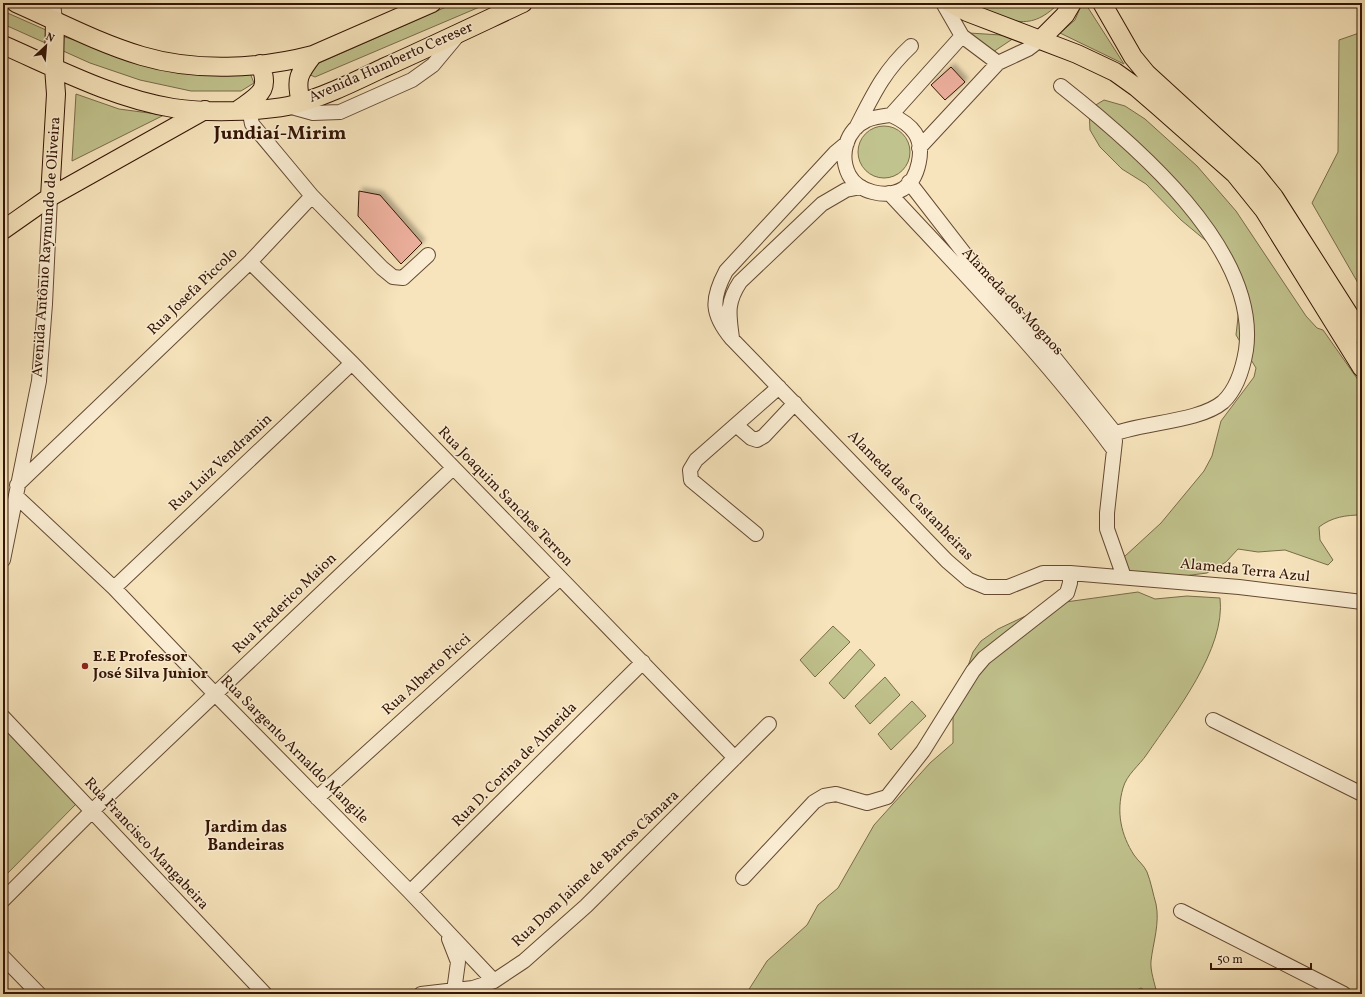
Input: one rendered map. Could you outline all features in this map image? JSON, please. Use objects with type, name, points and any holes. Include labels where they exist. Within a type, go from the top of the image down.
[{"type":"main road","points":[[16,3],[54,12],[110,45],[142,56],[163,61],[203,66],[260,64],[292,60],[313,55],[432,3]]},
{"type":"main road","name":"Avenida Humberto Cereser","points":[[3,45],[85,82],[130,97],[173,108],[244,110],[294,104],[351,83],[523,3]]},
{"type":"main road","points":[[950,3],[967,12],[1077,54],[1115,72],[1136,87],[1235,174],[1264,210],[1362,368]]},
{"type":"main road","points":[[1040,40],[1065,15],[1072,3]]},
{"type":"main road","points":[[1102,3],[1133,57],[1147,74],[1253,171],[1274,196],[1362,335]]},
{"type":"main road","name":"Avenida Antônio Raymundo de Oliveira","points":[[50,197],[56,106],[54,12]]},
{"type":"main road","points":[[294,104],[301,71],[313,55]]},
{"type":"main road","points":[[244,110],[263,88],[265,77],[260,64]]},
{"type":"main road","points":[[3,230],[50,197],[205,110]]},
{"type":"street","points":[[944,3],[962,36],[998,63]]},
{"type":"street","points":[[891,115],[962,36]]},
{"type":"street","points":[[920,148],[998,63],[1028,49],[1040,40]]},
{"type":"street","points":[[856,128],[867,120],[891,115],[903,120],[916,134],[920,148],[918,166],[909,182],[903,189],[889,193],[874,193],[861,187],[851,179],[846,168],[844,155],[847,143],[882,79],[894,62],[911,46]]},
{"type":"street","points":[[1061,86],[1108,123],[1142,154],[1194,212],[1223,254],[1235,276],[1242,299],[1246,321],[1247,341],[1244,360],[1232,391],[1222,402],[1208,411],[1195,415],[1110,435],[1114,450],[1107,513],[1107,529],[1124,577]]},
{"type":"street","points":[[244,110],[252,124],[312,196],[382,268],[393,277],[403,278],[428,255]]},
{"type":"street","name":"Alameda das Castanheiras","points":[[847,143],[835,153],[726,271],[716,293],[715,306],[717,317],[732,339],[947,561],[969,580],[986,588],[995,588],[1008,586],[1043,573],[1070,573],[1124,577]]},
{"type":"street","name":"Alameda dos Mognos","points":[[909,182],[995,293],[1049,351],[1110,435]]},
{"type":"street","points":[[732,339],[728,311],[734,292],[740,282],[822,204],[846,190],[861,187]]},
{"type":"street","name":"Alameda dos Mognos","points":[[889,193],[1110,435]]},
{"type":"street","name":"Rua Josefa Piccolo","points":[[16,491],[250,262],[312,196]]},
{"type":"street","name":"Avenida Antônio Raymundo de Oliveira","points":[[3,560],[38,381],[45,304],[50,197]]},
{"type":"street","name":"Rua Joaquim Sanches Terron","points":[[250,262],[352,363],[735,758]]},
{"type":"street","name":"Rua Luiz Vendramin","points":[[114,588],[352,363]]},
{"type":"street","points":[[756,534],[691,480],[690,470],[696,460],[779,387]]},
{"type":"street","points":[[736,425],[751,438],[757,440],[764,436],[795,403]]},
{"type":"street","name":"Rua Frederico Maion","points":[[3,900],[92,811],[453,468]]},
{"type":"street","name":"Rua Sargento Arnaldo Mangile","points":[[16,491],[114,588],[215,694],[410,892],[444,930],[494,981]]},
{"type":"street","points":[[743,878],[814,802],[824,796],[836,794],[867,803],[887,797],[923,751],[973,671],[984,658],[1066,593],[1070,583],[1070,573]]},
{"type":"street","name":"Alameda Terra Azul","points":[[1124,577],[1247,588],[1362,602]]},
{"type":"street","name":"Rua Alberto Picci","points":[[317,798],[560,578]]},
{"type":"street","name":"Rua D. Corina de Almeida","points":[[410,892],[643,662]]},
{"type":"street","name":"Rua Francisco Mangabeira","points":[[3,717],[265,994]]},
{"type":"street","points":[[1212,720],[1362,794]]},
{"type":"street","name":"Rua Dom Jaime de Barros Câmara","points":[[421,994],[473,988],[494,981],[524,961],[586,906],[701,794],[769,724]]},
{"type":"street","points":[[1181,911],[1344,994]]},
{"type":"street","points":[[444,930],[458,962],[454,991]]},
{"type":"street","points":[[3,957],[39,994]]},
{"type":"green space","points":[[455,3],[489,3],[315,77],[308,74],[310,67]]},
{"type":"green space","points":[[970,3],[1059,3],[1037,19],[1016,21]]},
{"type":"green space","points":[[1082,3],[1085,3],[1124,64],[1060,33],[1075,20]]},
{"type":"green space","points":[[3,11],[55,34],[156,65],[250,73],[254,83],[241,91],[191,91],[140,80],[90,63],[3,24]]},
{"type":"green space","points":[[1362,32],[1362,290],[1312,203],[1338,152],[1339,40]]},
{"type":"green space","points":[[969,33],[1017,36],[993,52]]},
{"type":"green space","points":[[76,94],[119,109],[164,115],[72,161]]},
{"type":"green space","points":[[1104,100],[1125,106],[1145,119],[1197,166],[1236,211],[1306,316],[1317,328],[1323,330],[1361,384],[1362,515],[1339,517],[1319,527],[1320,540],[1333,560],[1328,565],[1285,550],[1258,552],[1238,549],[1226,562],[1207,573],[1160,579],[1143,577],[1127,570],[1124,557],[1161,523],[1204,471],[1212,456],[1221,421],[1254,377],[1256,368],[1236,335],[1241,290],[1217,250],[1181,220],[1146,184],[1122,169],[1100,147],[1090,130],[1089,109]]},
{"type":"green space","points":[[884,126],[894,128],[902,134],[908,142],[910,152],[908,162],[902,170],[894,176],[884,178],[874,176],[866,170],[860,162],[858,152],[860,142],[866,134],[874,128]]},
{"type":"green space","points":[[1138,592],[1155,599],[1187,596],[1220,598],[1220,618],[1215,638],[1207,659],[1196,680],[1171,720],[1144,758],[1127,778],[1121,797],[1120,814],[1123,831],[1134,855],[1147,872],[1156,904],[1157,926],[1151,965],[1157,994],[1151,994],[1141,988],[1133,994],[746,994],[767,961],[807,925],[818,905],[838,888],[874,825],[930,763],[953,743],[953,708],[973,652],[981,641],[998,629],[1051,604]]},
{"type":"green space","points":[[833,626],[850,642],[815,677],[800,660]]},
{"type":"green space","points":[[860,649],[875,665],[844,699],[829,683]]},
{"type":"green space","points":[[885,677],[900,695],[870,724],[855,706]]},
{"type":"green space","points":[[912,701],[926,716],[891,750],[878,734]]},
{"type":"green space","points":[[3,725],[78,802],[3,878]]},
{"type":"building","points":[[951,67],[965,82],[945,100],[931,85]]},
{"type":"building","points":[[359,191],[380,195],[422,243],[401,264],[358,216]]},
{"type":"place","name":"E.E Professor José Silva Junior","points":[[85,666]]},
{"type":"district","name":"Jundiaí-Mirim","points":[[280,134]]},
{"type":"district","name":"Jardim das Bandeiras","points":[[246,837]]}]
